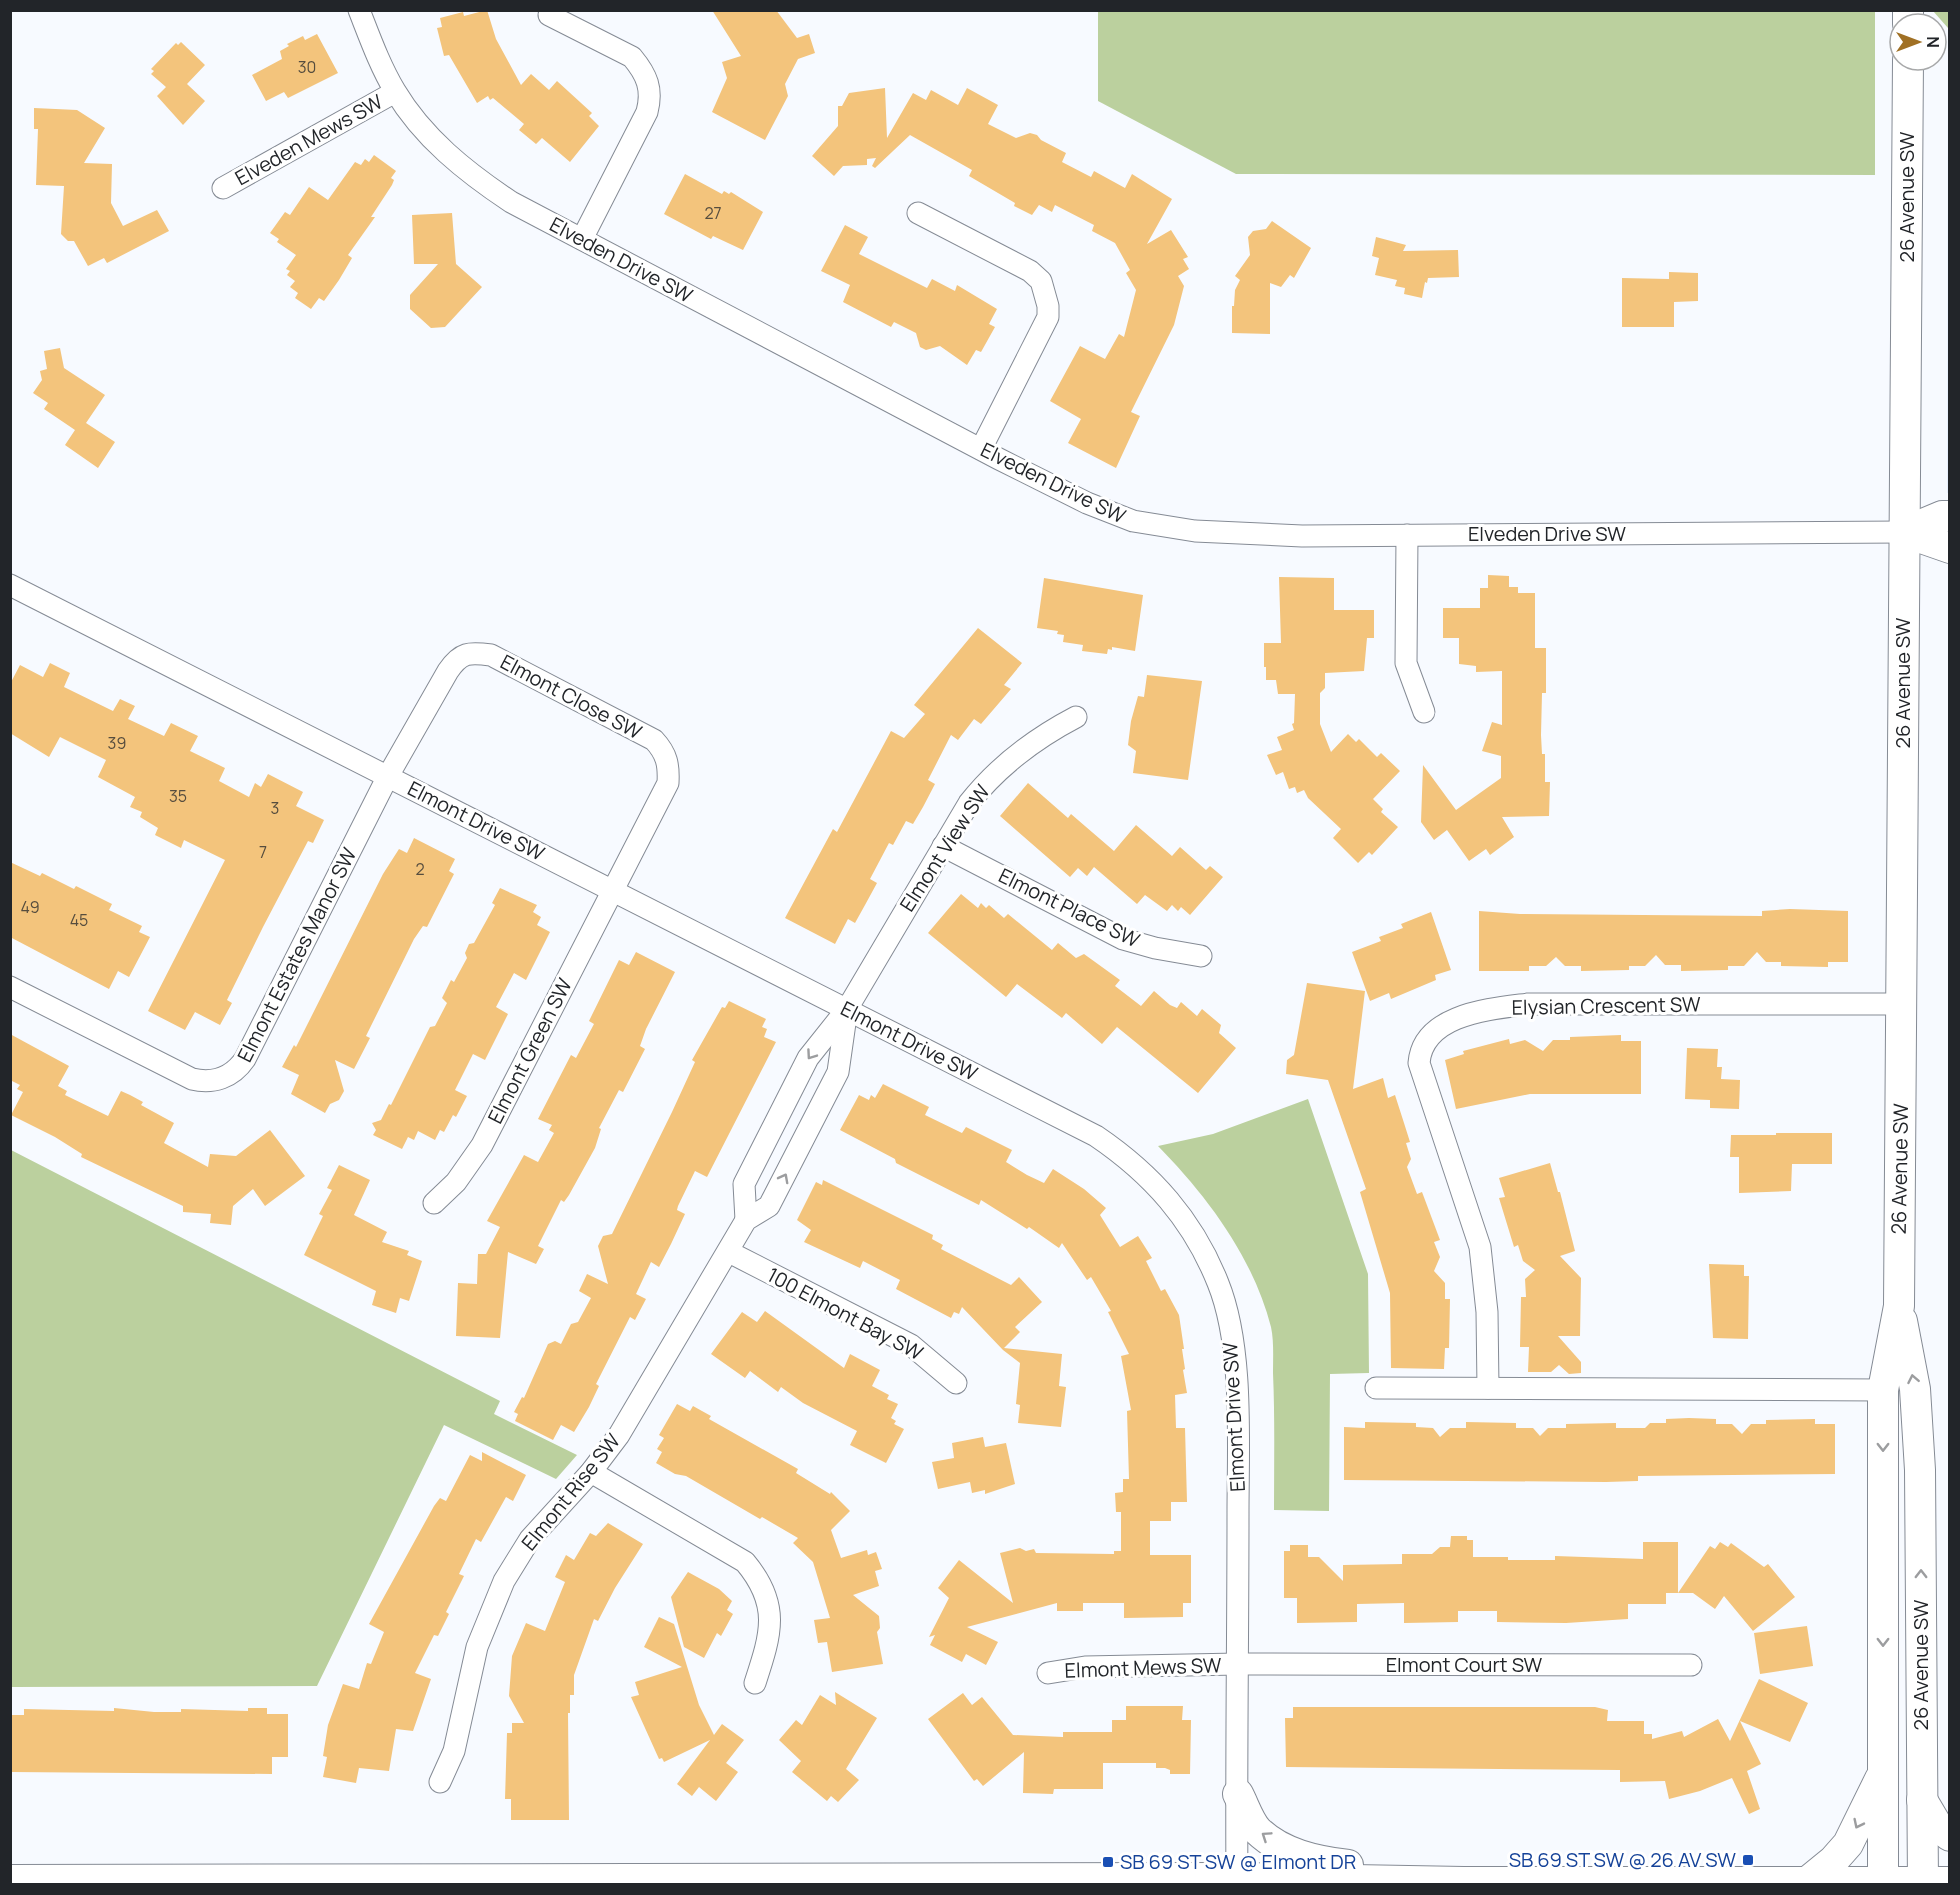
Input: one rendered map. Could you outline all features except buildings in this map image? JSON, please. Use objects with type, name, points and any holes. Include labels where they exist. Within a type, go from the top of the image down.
[{"type":"street","name":"Elveden Drive SW","points":[[359,10],[395,92],[429,137],[462,167],[511,202],[981,449],[1087,503],[1133,521],[1172,528],[1254,535],[1904,532]]},
{"type":"street","points":[[549,15],[632,57],[642,68],[651,97],[647,112],[582,238]]},
{"type":"street","name":"26 Avenue SW","points":[[1883,1883],[1883,1389],[1899,1306],[1903,1004],[1908,72]]},
{"type":"street","name":"Elveden Mews SW","points":[[223,188],[395,92]]},
{"type":"street","points":[[918,213],[1030,271],[1041,282],[1045,292],[1048,317],[981,449]]},
{"type":"street","points":[[1904,532],[1942,516],[1950,516]]},
{"type":"street","points":[[1904,532],[1950,548]]},
{"type":"street","points":[[1407,536],[1406,663],[1424,712]]},
{"type":"street","name":"Elmont Drive SW","points":[[10,585],[1096,1136],[1131,1161],[1161,1188],[1188,1224],[1219,1286],[1233,1353],[1238,1459],[1237,1881]]},
{"type":"street","name":"Elmont Close SW","points":[[388,776],[458,657],[470,653],[491,655],[529,674],[654,740],[663,749],[668,761],[668,783],[612,890]]},
{"type":"street","name":"Elmont View SW","points":[[847,1009],[969,803],[1003,766],[1041,735],[1076,717]]},
{"type":"street","name":"Elmont Estates Manor SW","points":[[10,987],[192,1079],[209,1082],[229,1075],[245,1059],[388,776]]},
{"type":"street","name":"Elmont Place SW","points":[[943,846],[1123,939],[1155,948],[1201,956]]},
{"type":"street","name":"Elmont Green SW","points":[[434,1203],[456,1182],[482,1145],[612,890]]},
{"type":"street","name":"Elysian Crescent SW","points":[[1488,1388],[1487,1312],[1480,1247],[1421,1075],[1419,1063],[1424,1042],[1435,1028],[1468,1016],[1528,1004],[1903,1004]]},
{"type":"street","points":[[746,1220],[744,1184],[808,1058],[847,1009]]},
{"type":"street","name":"Elmont Rise SW","points":[[440,1782],[453,1751],[477,1647],[504,1581],[530,1539],[591,1472],[619,1435],[746,1220],[769,1206],[838,1072],[847,1009]]},
{"type":"street","points":[[775,1121],[805,1137]]},
{"type":"street","name":"100 Elmont Bay SW","points":[[729,1252],[911,1345],[956,1383]]},
{"type":"street","name":"26 Avenue SW","points":[[1899,1306],[1915,1389],[1920,1470],[1922,1800],[1932,1883]]},
{"type":"street","points":[[1376,1388],[1883,1389]]},
{"type":"street","points":[[591,1472],[746,1562],[760,1580],[768,1597],[770,1611],[765,1650],[755,1683]]},
{"type":"street","name":"Elmont Court SW","points":[[1238,1664],[1691,1665]]},
{"type":"street","name":"Elmont Mews SW","points":[[1048,1673],[1084,1667],[1238,1664]]},
{"type":"street","points":[[1806,1883],[1833,1861],[1848,1844],[1884,1771]]},
{"type":"street","points":[[1238,1794],[1257,1830],[1303,1857],[1464,1882]]},
{"type":"street","points":[[1922,1800],[1938,1827],[1950,1836]]},
{"type":"street","points":[[10,1880],[1932,1883]]},
{"type":"shaded area","points":[[1948,28],[1949,28],[1950,493],[1947,493]]},
{"type":"green space","points":[[1098,11],[1875,11],[1875,175],[1236,174],[1098,101]]},
{"type":"green space","points":[[1949,11],[1949,28],[1948,12],[1934,12]]},
{"type":"green space","points":[[1308,1099],[1368,1274],[1369,1373],[1330,1374],[1329,1511],[1274,1510],[1273,1344],[1271,1327],[1263,1301],[1253,1276],[1226,1229],[1194,1186],[1158,1146],[1213,1134]]},
{"type":"green space","points":[[11,1150],[500,1401],[494,1414],[577,1455],[556,1479],[444,1425],[317,1686],[11,1687]]},
{"type":"place","name":"SB 69 ST SW @ 26 AV SW","points":[[1748,1860]]},
{"type":"place","name":"SB 69 ST SW @ Elmont DR","points":[[1108,1862]]}]
